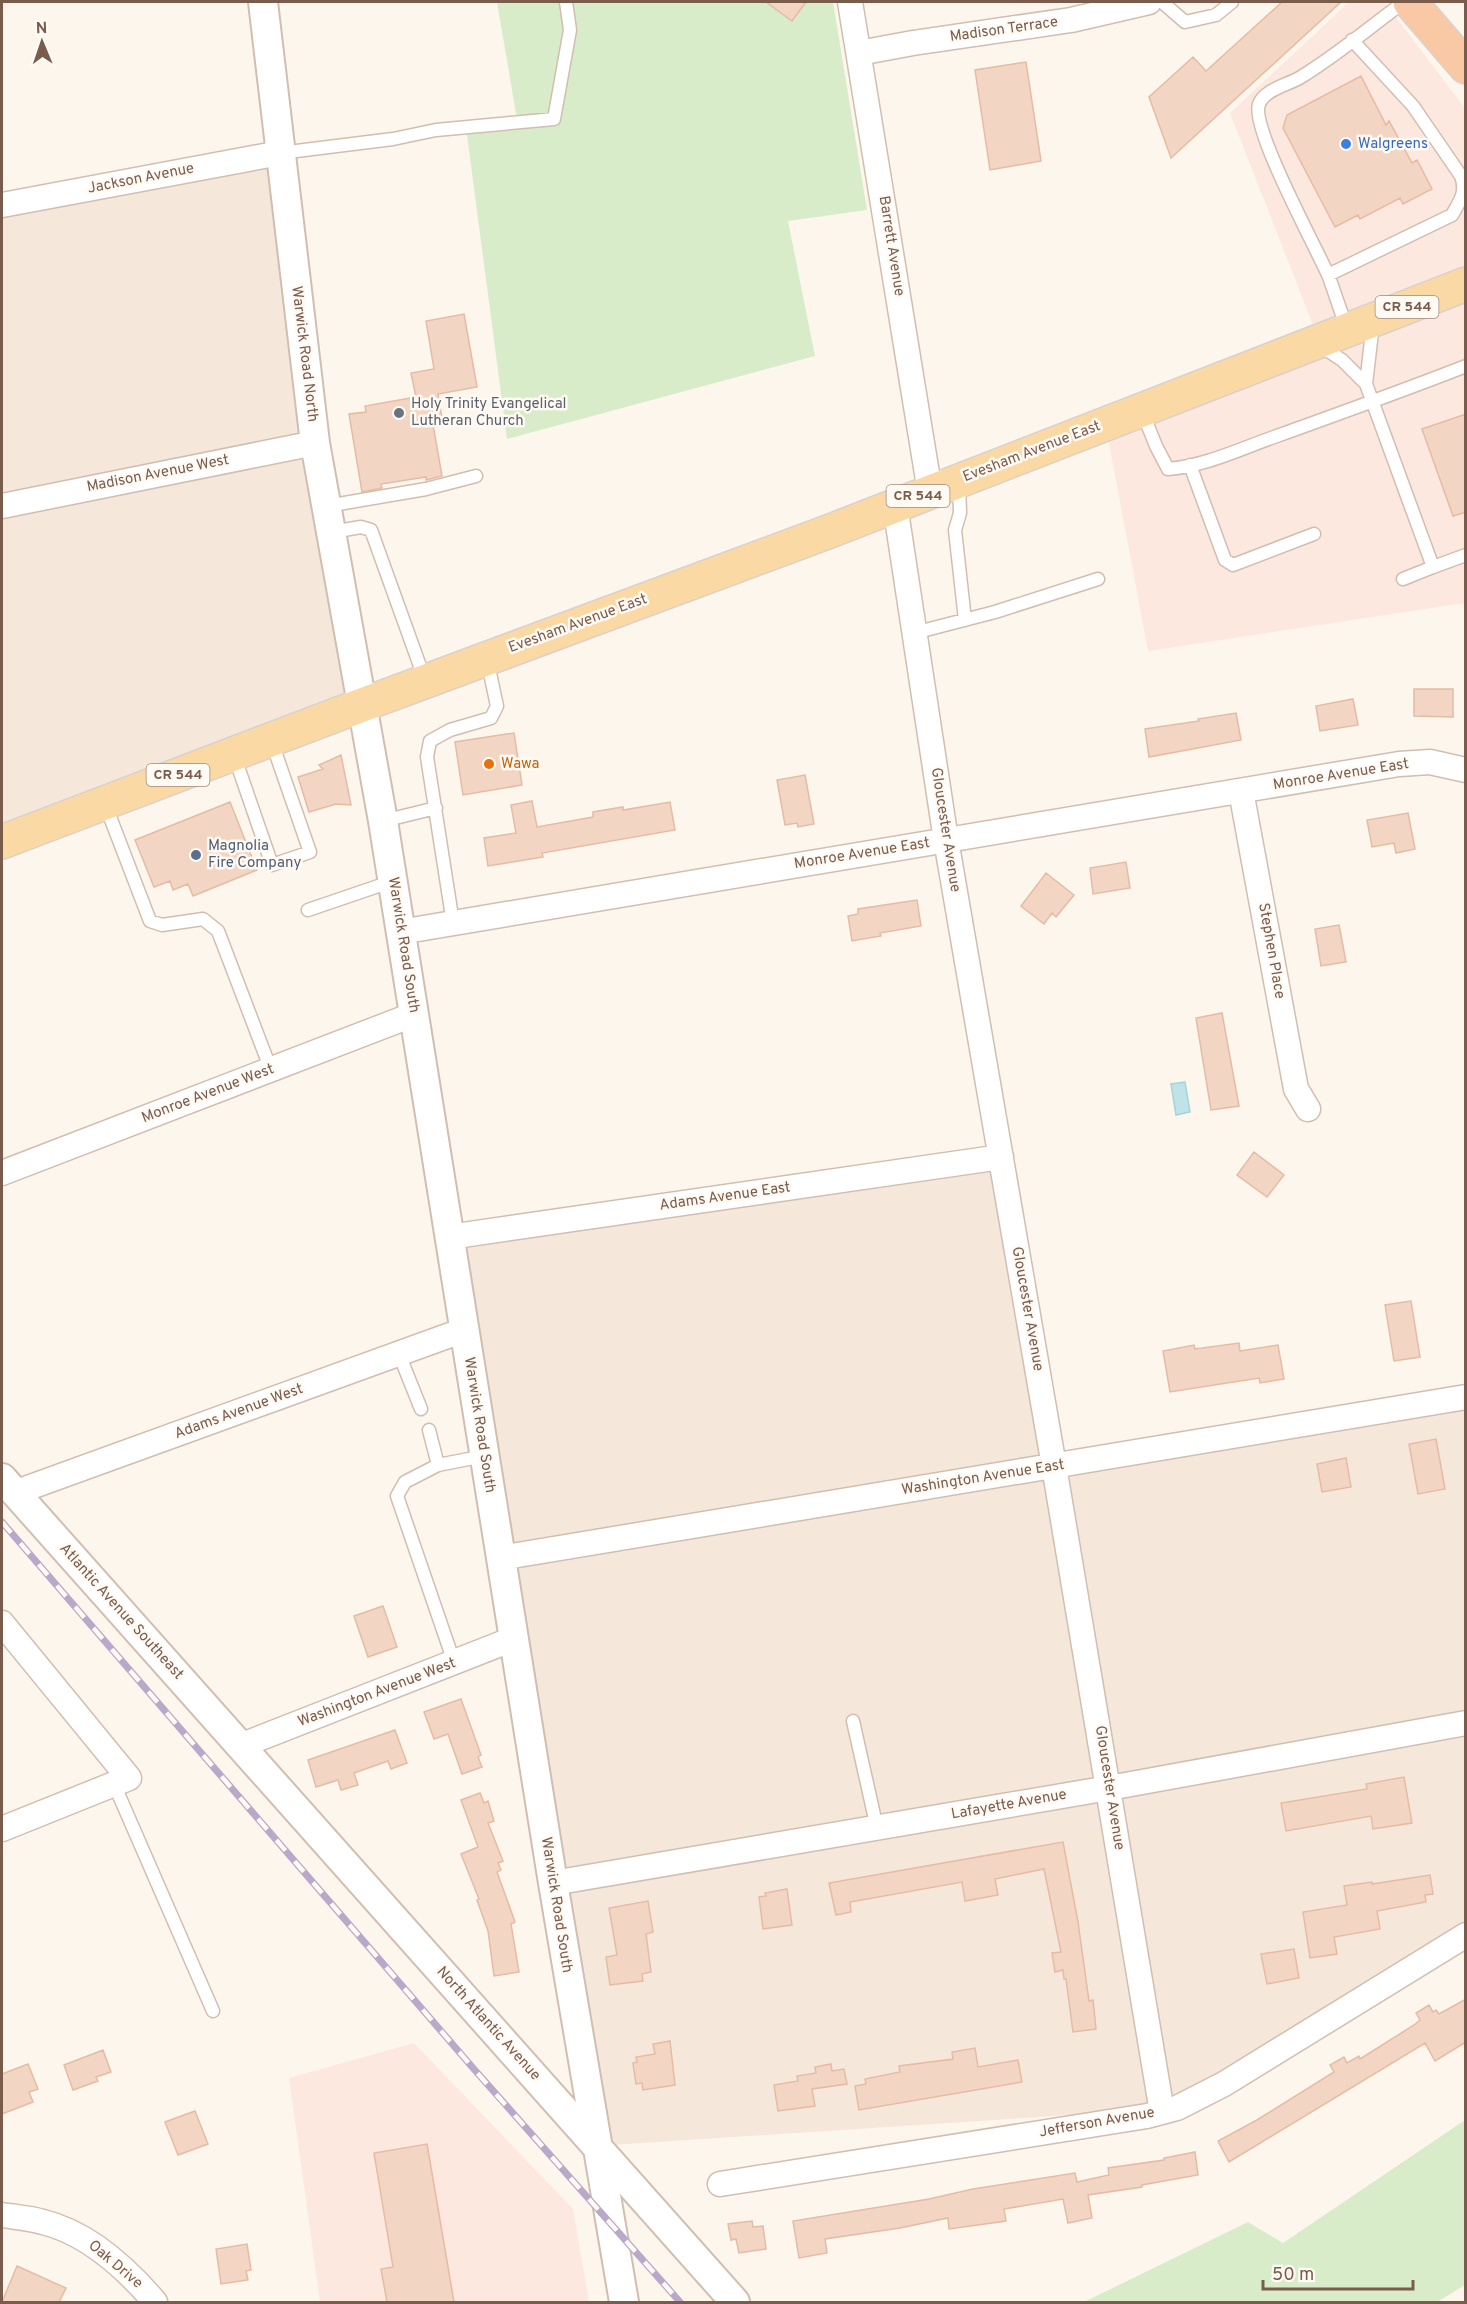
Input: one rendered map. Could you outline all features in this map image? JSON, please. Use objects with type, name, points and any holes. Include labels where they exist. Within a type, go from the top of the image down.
[{"type":"highway","points":[[1410,2],[1466,67]]},
{"type":"main road","name":"Evesham Avenue East","points":[[362,705],[895,506],[1466,284]]},
{"type":"main road","name":"CR 544","points":[[2,842],[362,705]]},
{"type":"street","name":"Warwick Road North","points":[[263,2],[315,443],[362,705]]},
{"type":"street","name":"Barrett Avenue","points":[[850,2],[945,486]]},
{"type":"street","name":"Madison Terrace","points":[[859,53],[1071,20],[1149,2]]},
{"type":"street","name":"Jackson Avenue","points":[[2,205],[280,153]]},
{"type":"street","name":"Madison Avenue West","points":[[2,506],[315,443]]},
{"type":"street","name":"Gloucester Avenue","points":[[895,506],[946,840],[1109,1788],[1162,2112]]},
{"type":"street","name":"Warwick Road South","points":[[362,705],[415,1014],[552,1883],[624,2302]]},
{"type":"street","name":"Monroe Avenue East","points":[[400,932],[1399,764],[1430,762],[1466,770]]},
{"type":"street","name":"Stephen Place","points":[[1241,791],[1296,1089],[1308,1109]]},
{"type":"street","name":"Monroe Avenue West","points":[[2,1173],[415,1014]]},
{"type":"street","name":"Adams Avenue East","points":[[449,1237],[1001,1157]]},
{"type":"street","name":"Adams Avenue West","points":[[8,1486],[464,1330]]},
{"type":"street","name":"Washington Avenue East","points":[[500,1558],[1466,1397]]},
{"type":"street","name":"Atlantic Avenue Southeast","points":[[8,1486],[240,1746]]},
{"type":"street","points":[[2,1623],[121,1781],[2,1828]]},
{"type":"street","name":"Washington Avenue West","points":[[240,1746],[513,1639]]},
{"type":"street","name":"Lafayette Avenue","points":[[552,1883],[1109,1788],[1466,1723]]},
{"type":"street","name":"North Atlantic Avenue","points":[[240,1746],[735,2302]]},
{"type":"street","name":"Jefferson Avenue","points":[[720,2184],[1148,2116],[1177,2108],[1224,2084],[1466,1935]]},
{"type":"street","name":"Oak Drive","points":[[2,2215],[44,2222],[93,2243],[144,2288],[155,2302]]},
{"type":"lane","points":[[280,153],[393,139],[436,130],[554,119],[570,30],[566,2]]},
{"type":"lane","points":[[1162,2],[1185,22],[1216,15],[1232,2]]},
{"type":"lane","points":[[1404,2],[1300,78],[1267,94],[1259,103],[1258,113],[1266,141],[1310,240],[1328,275],[1361,325],[1366,384],[1371,402],[1433,567]]},
{"type":"lane","points":[[1328,275],[1452,215],[1463,196],[1465,185],[1413,106],[1352,40]]},
{"type":"lane","points":[[1315,342],[1342,360],[1366,384]]},
{"type":"lane","points":[[1142,410],[1168,469],[1190,465],[1371,402],[1466,366]]},
{"type":"lane","points":[[1190,465],[1225,560],[1233,565],[1314,534]]},
{"type":"lane","points":[[330,519],[476,476]]},
{"type":"lane","points":[[945,486],[960,513],[955,530],[965,620]]},
{"type":"lane","points":[[330,519],[371,530],[426,681]]},
{"type":"lane","points":[[1403,579],[1466,555]]},
{"type":"lane","points":[[915,633],[1098,579]]},
{"type":"lane","points":[[453,923],[427,757],[430,741],[450,730],[490,718],[497,706],[486,658]]},
{"type":"lane","points":[[234,754],[272,866],[310,852],[271,739]]},
{"type":"lane","points":[[105,803],[150,921],[162,925],[203,919],[218,931],[271,1070]]},
{"type":"lane","points":[[383,821],[436,808]]},
{"type":"lane","points":[[308,910],[393,881]]},
{"type":"lane","points":[[399,1354],[421,1409]]},
{"type":"lane","points":[[429,1430],[438,1465]]},
{"type":"lane","points":[[454,1662],[397,1496],[405,1482],[438,1465],[484,1456]]},
{"type":"lane","points":[[853,1721],[877,1828]]},
{"type":"lane","points":[[121,1781],[213,2011]]},
{"type":"shaded area","points":[[1349,2],[1384,2],[1465,108],[1465,603],[1148,651],[1107,433],[1324,353],[1230,113]]},
{"type":"shaded area","points":[[280,153],[362,705],[2,842],[2,205]]},
{"type":"shaded area","points":[[1001,1157],[1055,1466],[1465,1394],[1465,1938],[1177,2108],[597,2146],[449,1237]]},
{"type":"shaded area","points":[[414,2043],[573,2209],[589,2302],[320,2302],[289,2078]]},
{"type":"green space","points":[[497,2],[833,2],[867,210],[788,221],[815,356],[507,439],[467,135],[517,119]]},
{"type":"green space","points":[[1465,2120],[1465,2285],[1437,2302],[1084,2302],[1248,2222],[1283,2243]]},
{"type":"water","points":[[1185,1082],[1190,1112],[1176,1115],[1171,1084]]},
{"type":"building","points":[[766,2],[806,2],[792,21]]},
{"type":"building","points":[[1282,2],[1341,2],[1171,158],[1149,97],[1193,57],[1206,71]]},
{"type":"building","points":[[1026,62],[1041,161],[990,170],[975,70]]},
{"type":"building","name":"Walgreens","points":[[1361,76],[1386,125],[1389,121],[1412,163],[1417,160],[1432,189],[1403,204],[1400,198],[1360,219],[1358,215],[1335,227],[1283,128],[1287,115]]},
{"type":"building","name":"Holy Trinity Evangelical Lutheran Church","points":[[464,314],[477,387],[438,394],[442,418],[432,419],[442,476],[426,480],[426,477],[381,484],[382,488],[362,492],[349,414],[366,412],[365,406],[416,397],[411,373],[434,369],[426,321]]},
{"type":"building","points":[[1466,414],[1466,512],[1453,516],[1422,429]]},
{"type":"building","points":[[1414,689],[1453,689],[1453,717],[1414,716]]},
{"type":"building","points":[[1353,699],[1358,725],[1320,731],[1316,706]]},
{"type":"building","points":[[1236,713],[1241,740],[1149,757],[1145,729]]},
{"type":"building","name":"Wawa","points":[[514,733],[522,785],[463,795],[455,742]]},
{"type":"building","points":[[341,755],[351,805],[336,804],[309,812],[298,777],[323,769],[319,765]]},
{"type":"building","points":[[805,775],[814,824],[798,827],[797,823],[785,825],[777,780]]},
{"type":"building","points":[[532,801],[537,827],[593,817],[593,812],[623,807],[623,810],[670,802],[675,830],[542,853],[543,857],[488,866],[484,838],[516,833],[511,805]]},
{"type":"building","name":"Magnolia Fire Company","points":[[230,802],[257,870],[193,896],[188,884],[173,890],[170,881],[154,887],[135,840]]},
{"type":"building","points":[[1408,813],[1415,849],[1396,853],[1394,843],[1372,847],[1367,820]]},
{"type":"building","points":[[1126,862],[1130,888],[1093,894],[1090,868]]},
{"type":"building","points":[[1046,873],[1074,895],[1056,917],[1052,913],[1044,924],[1021,906]]},
{"type":"building","points":[[917,900],[921,926],[880,933],[881,936],[852,941],[848,916],[858,914],[858,909]]},
{"type":"building","points":[[1339,925],[1346,962],[1321,966],[1315,929]]},
{"type":"building","points":[[1222,1013],[1239,1106],[1211,1110],[1196,1018]]},
{"type":"building","points":[[1254,1152],[1284,1175],[1267,1197],[1237,1175]]},
{"type":"building","points":[[1411,1301],[1420,1357],[1394,1361],[1385,1305]]},
{"type":"building","points":[[1239,1343],[1240,1351],[1278,1345],[1284,1379],[1260,1383],[1259,1378],[1170,1392],[1163,1351],[1194,1345],[1195,1349]]},
{"type":"building","points":[[1436,1439],[1445,1489],[1418,1494],[1409,1444]]},
{"type":"building","points":[[1346,1458],[1351,1487],[1322,1492],[1317,1464]]},
{"type":"building","points":[[383,1606],[397,1647],[368,1657],[354,1616]]},
{"type":"building","points":[[461,1699],[481,1755],[478,1757],[482,1767],[462,1774],[448,1734],[434,1739],[424,1712]]},
{"type":"building","points":[[395,1730],[407,1763],[391,1769],[388,1761],[354,1773],[358,1785],[341,1790],[338,1780],[316,1787],[308,1760]]},
{"type":"building","points":[[1404,1777],[1412,1823],[1373,1829],[1371,1816],[1286,1831],[1281,1803],[1367,1789],[1366,1784]]},
{"type":"building","points":[[480,1793],[484,1803],[488,1801],[494,1821],[488,1823],[503,1861],[498,1863],[501,1870],[497,1872],[515,1922],[511,1924],[519,1972],[494,1976],[488,1931],[477,1900],[479,1899],[461,1854],[478,1847],[461,1800]]},
{"type":"building","points":[[1063,1842],[1078,1922],[1089,2001],[1093,2000],[1096,2029],[1073,2032],[1066,1979],[1064,1979],[1063,1970],[1055,1972],[1052,1953],[1061,1952],[1044,1869],[995,1879],[998,1895],[965,1901],[962,1882],[850,1902],[851,1912],[836,1915],[829,1883]]},
{"type":"building","points":[[1430,1875],[1433,1894],[1425,1895],[1426,1902],[1377,1911],[1380,1929],[1334,1937],[1337,1954],[1310,1958],[1303,1912],[1347,1905],[1344,1886]]},
{"type":"building","points":[[787,1889],[792,1925],[763,1929],[759,1897],[766,1896],[765,1893]]},
{"type":"building","points":[[648,1901],[653,1932],[646,1934],[651,1972],[642,1974],[643,1981],[610,1985],[606,1957],[617,1955],[609,1908]]},
{"type":"building","points":[[1294,1949],[1299,1978],[1267,1984],[1261,1954]]},
{"type":"building","points":[[1466,1999],[1466,2042],[1435,2061],[1425,2043],[1229,2162],[1218,2141],[1257,2120],[1334,2072],[1330,2065],[1344,2057],[1347,2063],[1359,2056],[1360,2059],[1414,2025],[1420,2020],[1416,2013],[1429,2005],[1433,2012],[1436,2010],[1439,2014]]},
{"type":"building","points":[[670,2041],[675,2085],[643,2090],[642,2083],[636,2084],[633,2063],[637,2062],[636,2057],[655,2054],[653,2044]]},
{"type":"building","points":[[975,2048],[978,2067],[1018,2060],[1022,2082],[859,2110],[855,2086],[866,2084],[865,2079],[900,2072],[899,2066],[953,2059],[952,2052]]},
{"type":"building","points":[[103,2050],[111,2072],[96,2077],[98,2081],[73,2090],[64,2065]]},
{"type":"building","points":[[28,2064],[38,2089],[29,2092],[33,2102],[2,2114],[2,2074]]},
{"type":"building","points":[[831,2064],[832,2071],[844,2069],[847,2084],[812,2089],[815,2106],[778,2111],[774,2085],[798,2081],[797,2076],[816,2073],[815,2067]]},
{"type":"building","points":[[195,2111],[208,2144],[178,2155],[165,2122]]},
{"type":"building","points":[[427,2144],[454,2302],[387,2302],[381,2269],[393,2267],[374,2153]]},
{"type":"building","points":[[1195,2152],[1198,2175],[1088,2195],[1092,2218],[1068,2223],[1063,2199],[1004,2209],[1006,2221],[949,2229],[948,2218],[825,2239],[827,2253],[799,2258],[793,2221],[1075,2173],[1077,2182],[1109,2175],[1108,2168],[1164,2160],[1164,2158]]},
{"type":"building","points":[[752,2221],[753,2227],[763,2226],[766,2249],[739,2253],[736,2239],[731,2240],[728,2224]]},
{"type":"building","points":[[247,2244],[251,2270],[246,2271],[248,2280],[221,2284],[216,2249]]},
{"type":"building","points":[[17,2266],[66,2288],[59,2302],[2,2302]]},
{"type":"railway","points":[[2,1522],[473,2068],[680,2302]]},
{"type":"place","name":"Walgreens","points":[[1346,144]]},
{"type":"place","name":"Holy Trinity Evangelical Lutheran Church","points":[[399,413]]},
{"type":"place","name":"Wawa","points":[[489,764]]},
{"type":"place","name":"Magnolia Fire Company","points":[[196,855]]}]
